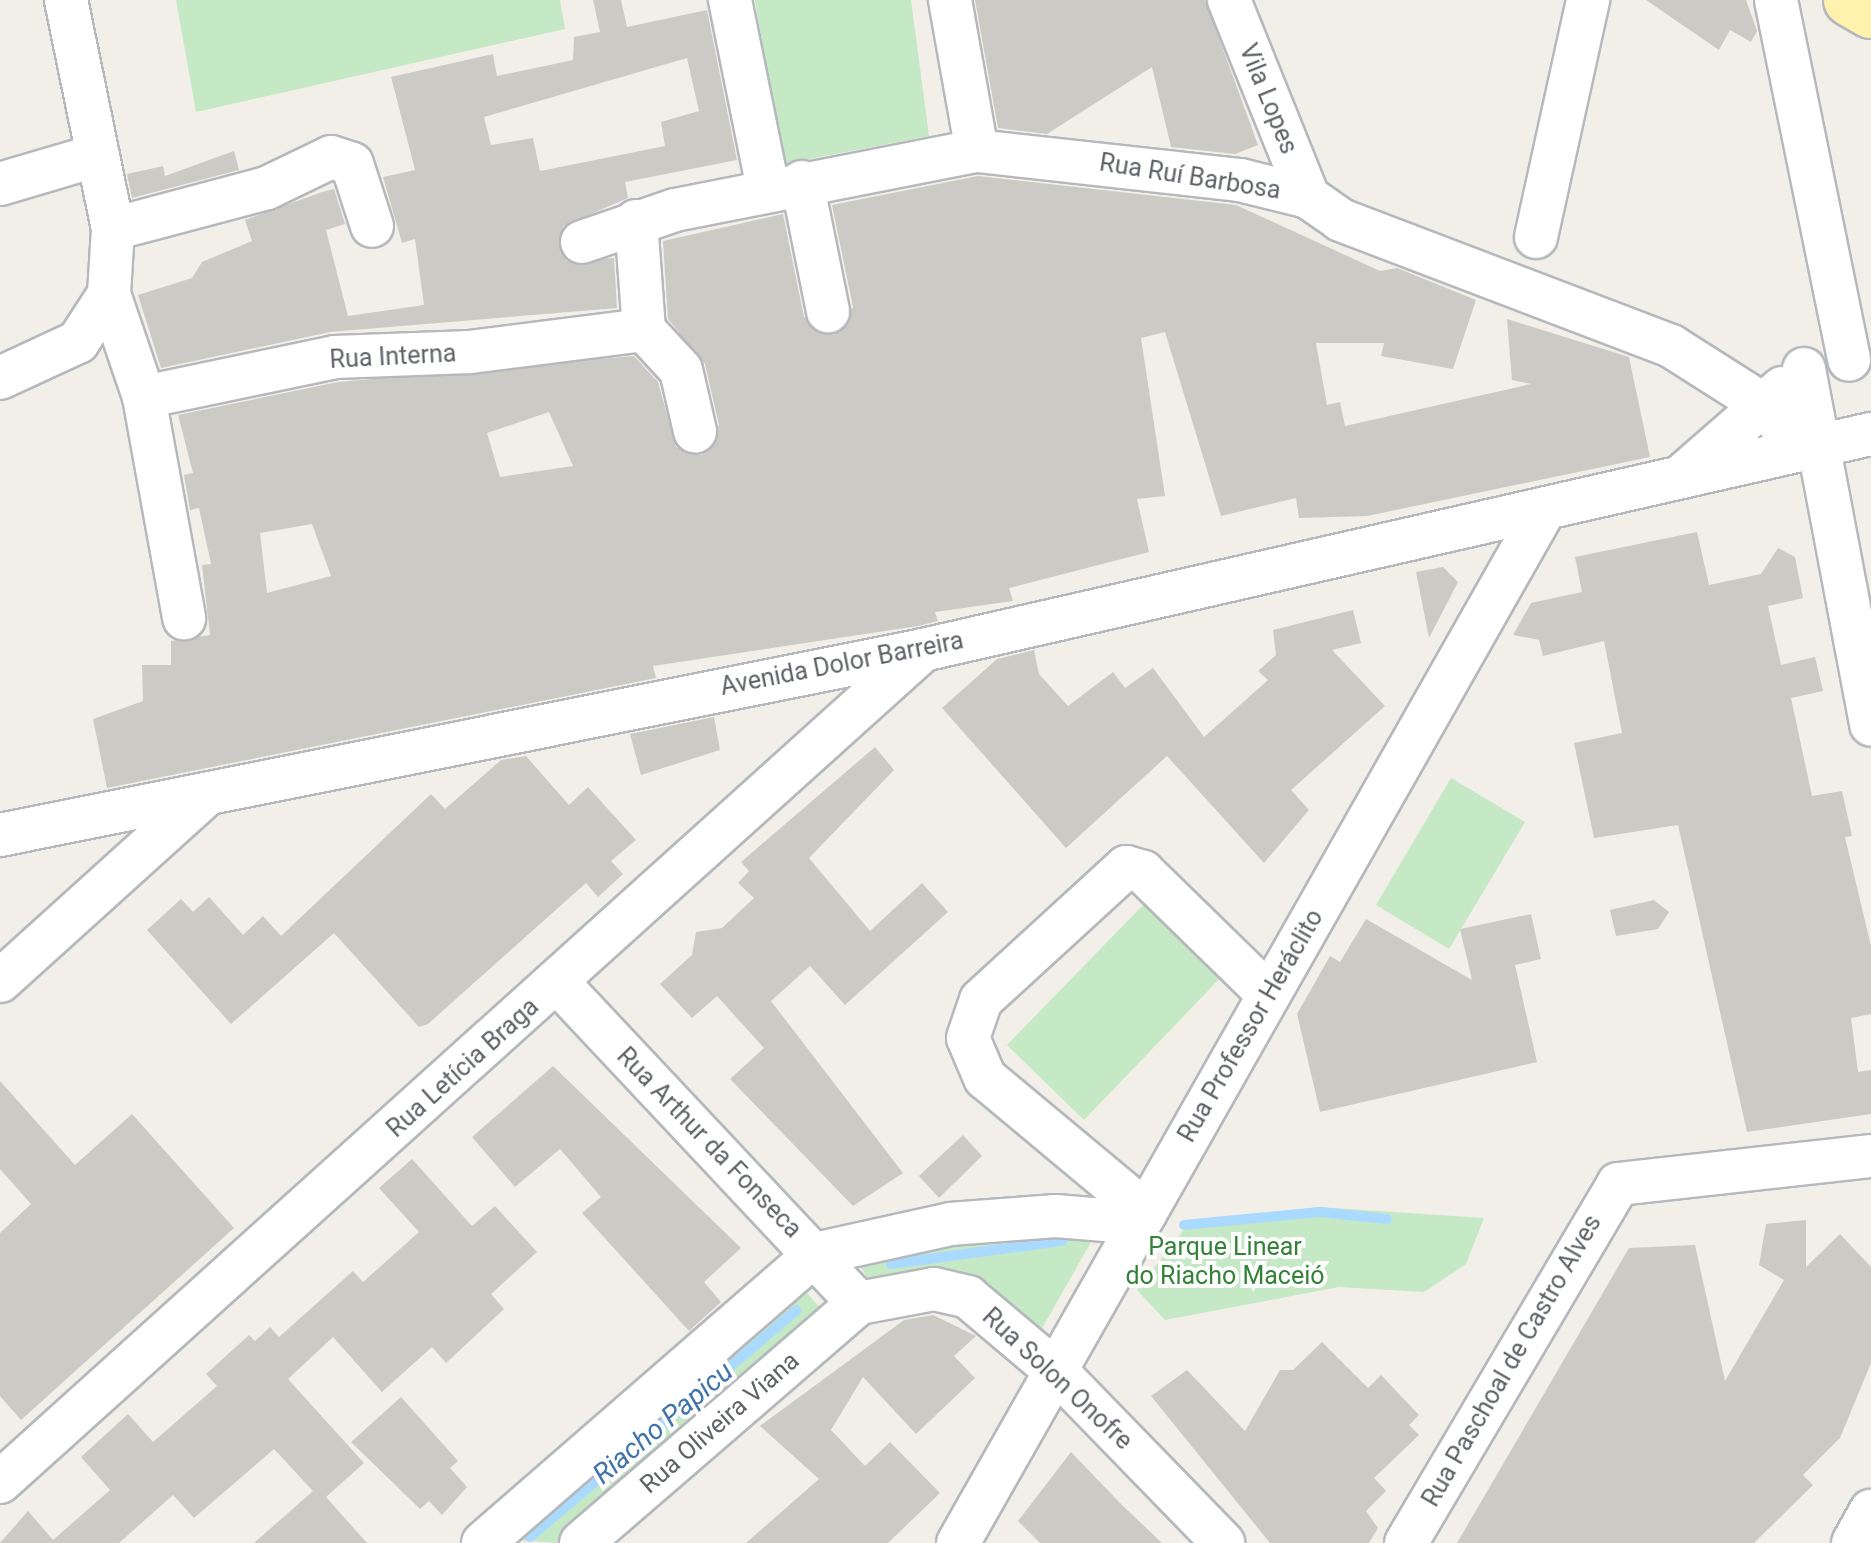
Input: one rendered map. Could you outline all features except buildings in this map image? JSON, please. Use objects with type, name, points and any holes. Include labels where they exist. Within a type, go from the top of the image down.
[{"type":"main road","points":[[1850,0],[1871,12]]},
{"type":"street","points":[[66,0],[113,229],[109,294],[144,397],[184,618]]},
{"type":"street","points":[[730,0],[828,312]]},
{"type":"street","points":[[950,0],[977,150]]},
{"type":"street","name":"Vila Lopes","points":[[1229,0],[1308,197]]},
{"type":"street","points":[[1536,236],[1588,0]]},
{"type":"street","points":[[1776,0],[1860,358],[1804,368],[1808,448],[1871,725]]},
{"type":"street","name":"Rua Ruí Barbosa","points":[[582,242],[636,221],[785,185],[977,150],[1240,180],[1308,197],[1341,220],[1670,346],[1764,405],[1808,448]]},
{"type":"street","points":[[0,184],[98,155]]},
{"type":"street","points":[[113,229],[267,188],[331,157],[352,164],[372,226]]},
{"type":"street","points":[[636,221],[644,330],[681,370],[695,432]]},
{"type":"street","points":[[0,378],[78,342],[109,294]]},
{"type":"street","name":"Rua Interna","points":[[144,397],[335,357],[470,352],[644,330]]},
{"type":"street","name":"Avenida Dolor Barreira","points":[[1681,477],[1804,368]]},
{"type":"street","name":"Avenida Dolor Barreira","points":[[0,835],[923,650],[1871,434]]},
{"type":"street","name":"Rua Professor Heráclito","points":[[958,1543],[1545,509]]},
{"type":"street","name":"Rua Letícia Braga","points":[[0,1482],[923,650]]},
{"type":"street","points":[[0,980],[207,794]]},
{"type":"street","points":[[1142,1217],[985,1078],[968,1038],[981,1000],[1126,866],[1143,872],[1268,994]]},
{"type":"street","name":"Rua Arthur da Fonseca","points":[[558,983],[858,1303]]},
{"type":"street","name":"Rua Paschoal de Castro Alves","points":[[1406,1543],[1623,1181],[1871,1156]]},
{"type":"street","points":[[483,1543],[815,1254],[950,1224],[1056,1216],[1142,1217]]},
{"type":"street","name":"Rua Solon Onofre","points":[[858,1303],[960,1292],[1056,1371],[1223,1543]]},
{"type":"street","name":"Rua Oliveira Viana","points":[[581,1543],[858,1303]]},
{"type":"street","points":[[1853,1543],[1871,1512]]},
{"type":"green space","points":[[176,0],[560,0],[565,29],[196,112]]},
{"type":"green space","points":[[755,0],[911,0],[929,136],[783,164]]},
{"type":"green space","points":[[1451,778],[1525,822],[1449,949],[1376,905]]},
{"type":"green space","points":[[1147,901],[1223,975],[1084,1120],[1007,1045]]},
{"type":"green space","name":"Parque Linear do Riacho Maceió","points":[[1319,1207],[1484,1218],[1466,1264],[1424,1292],[1339,1287],[1165,1320],[1137,1290],[1189,1223]]},
{"type":"green space","name":"Parque Linear do Riacho Maceió","points":[[1103,1221],[1037,1337],[940,1281],[882,1301],[852,1253]]},
{"type":"green space","points":[[804,1290],[825,1313],[557,1543],[516,1540]]},
{"type":"waterway","name":"Riacho Papicu","points":[[1184,1225],[1320,1212],[1387,1219]]},
{"type":"waterway","name":"Riacho Papicu","points":[[891,1264],[1062,1241]]},
{"type":"waterway","name":"Riacho Papicu","points":[[530,1537],[797,1310]]}]
